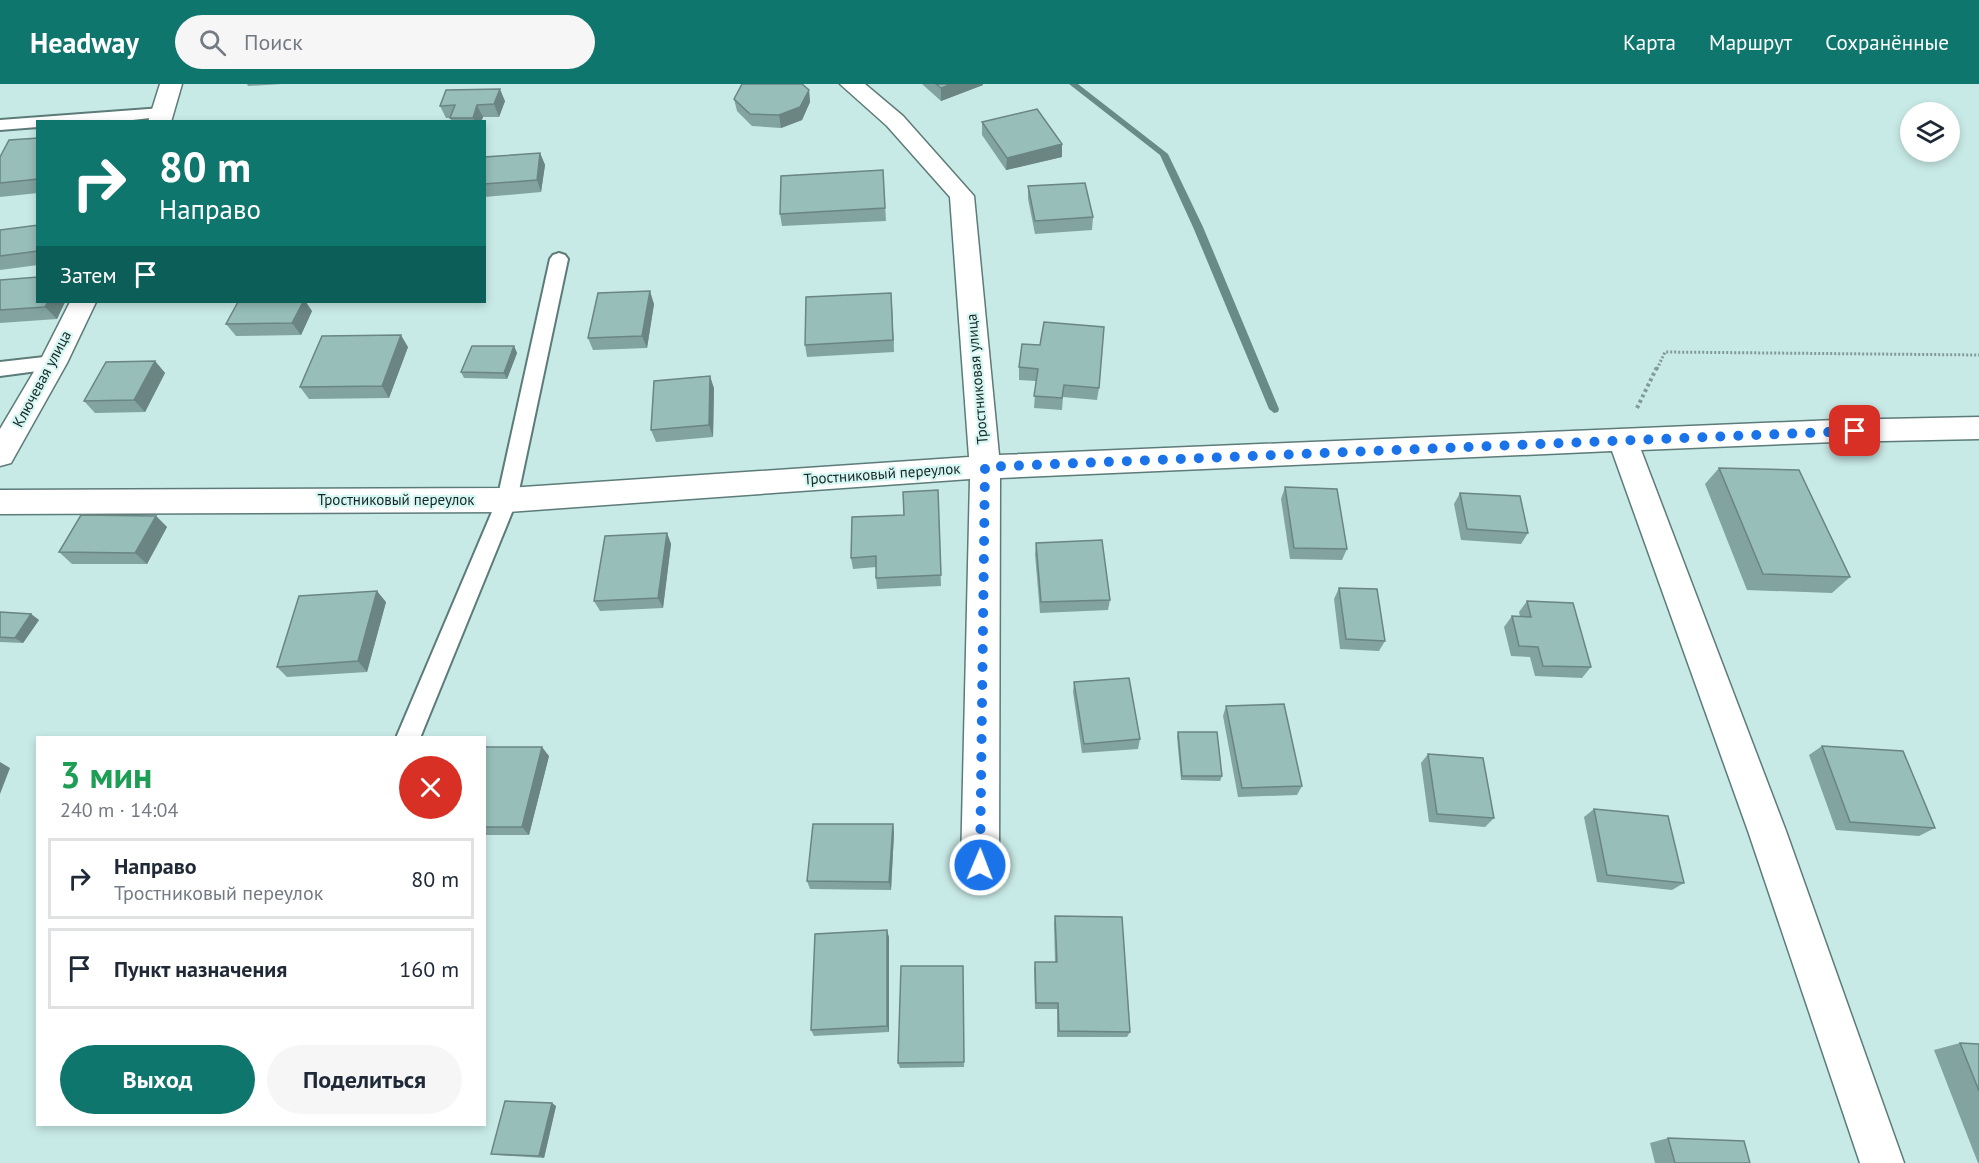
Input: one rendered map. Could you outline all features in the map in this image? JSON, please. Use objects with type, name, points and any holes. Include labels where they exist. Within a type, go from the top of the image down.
[{"type":"street","points":[[160,117],[171,84]]},
{"type":"street","name":"Тростниковая улица","points":[[851,84],[895,121],[962,196],[985,467],[980,865]]},
{"type":"street","name":"Ключевая улица","points":[[0,456],[53,363],[83,303]]},
{"type":"street","name":"Тростниковый переулок","points":[[0,502],[507,500],[985,467],[1623,442],[1834,431],[1979,428]]},
{"type":"street","points":[[1623,442],[1767,831],[1882,1163]]},
{"type":"lane","points":[[93,120],[160,117]]},
{"type":"lane","points":[[0,125],[36,122]]},
{"type":"lane","points":[[409,736],[507,500],[559,259]]},
{"type":"lane","points":[[0,369],[53,363]]},
{"type":"path","points":[[1623,442],[1640,400],[1665,352],[1979,355]]},
{"type":"building","points":[[742,84],[802,84],[809,90],[800,107],[779,115],[750,114],[734,99]]},
{"type":"building","points":[[936,84],[952,84],[941,88]]},
{"type":"building","points":[[500,89],[494,104],[477,105],[473,118],[450,118],[455,105],[440,106],[446,90]]},
{"type":"building","points":[[1037,109],[1062,144],[1007,158],[982,122]]},
{"type":"building","points":[[36,138],[36,179],[0,183],[0,157],[9,140]]},
{"type":"building","points":[[540,153],[537,180],[486,184],[486,157]]},
{"type":"building","points":[[883,170],[885,208],[780,214],[781,176]]},
{"type":"building","points":[[1085,183],[1093,217],[1035,221],[1028,186]]},
{"type":"building","points":[[36,225],[36,251],[0,256],[0,230]]},
{"type":"building","points":[[36,277],[36,303],[47,303],[45,307],[0,310],[0,280]]},
{"type":"building","points":[[650,291],[642,336],[588,338],[598,293]]},
{"type":"building","points":[[891,293],[893,340],[805,345],[806,297]]},
{"type":"building","points":[[237,303],[302,303],[292,323],[226,324]]},
{"type":"building","points":[[1044,322],[1104,327],[1099,388],[1064,385],[1062,398],[1034,396],[1038,369],[1019,367],[1022,344],[1040,345]]},
{"type":"building","points":[[401,335],[382,386],[300,387],[322,336]]},
{"type":"building","points":[[472,346],[514,346],[504,373],[461,372]]},
{"type":"building","points":[[155,361],[134,400],[84,401],[106,362]]},
{"type":"building","points":[[710,376],[709,425],[651,430],[654,381]]},
{"type":"building","points":[[1719,468],[1799,470],[1850,577],[1763,574]]},
{"type":"building","points":[[1285,487],[1337,489],[1347,549],[1294,548]]},
{"type":"building","points":[[938,490],[941,575],[876,578],[876,556],[851,558],[852,517],[904,515],[903,492]]},
{"type":"building","points":[[1460,493],[1520,496],[1528,533],[1467,529]]},
{"type":"building","points":[[81,515],[156,516],[135,553],[59,552]]},
{"type":"building","points":[[667,533],[658,598],[594,601],[605,536]]},
{"type":"building","points":[[1102,540],[1110,600],[1041,602],[1036,543]]},
{"type":"building","points":[[1339,588],[1377,589],[1385,641],[1346,639]]},
{"type":"building","points":[[377,591],[358,661],[277,667],[299,596]]},
{"type":"building","points":[[1527,601],[1573,603],[1591,667],[1543,666],[1538,647],[1519,646],[1512,616],[1531,617]]},
{"type":"building","points":[[0,612],[31,614],[15,638],[0,637]]},
{"type":"building","points":[[1129,678],[1140,739],[1084,744],[1074,682]]},
{"type":"building","points":[[1284,704],[1302,786],[1242,788],[1226,706]]},
{"type":"building","points":[[1178,732],[1217,732],[1222,776],[1182,776]]},
{"type":"building","points":[[1822,746],[1903,751],[1935,828],[1850,822]]},
{"type":"building","points":[[486,747],[542,747],[522,827],[486,827]]},
{"type":"building","points":[[1428,754],[1483,758],[1494,818],[1437,814]]},
{"type":"building","points":[[1594,809],[1668,816],[1684,883],[1607,875]]},
{"type":"building","points":[[813,824],[893,824],[889,882],[807,881]]},
{"type":"building","points":[[1055,916],[1122,917],[1130,1032],[1059,1031],[1058,1003],[1036,1003],[1035,962],[1057,962]]},
{"type":"building","points":[[887,930],[887,1026],[811,1030],[815,934]]},
{"type":"building","points":[[901,966],[963,966],[964,1062],[898,1063]]},
{"type":"building","points":[[1960,1043],[1979,1044],[1979,1091]]},
{"type":"building","points":[[505,1101],[552,1103],[539,1156],[491,1154]]},
{"type":"building","points":[[1668,1138],[1744,1141],[1750,1163],[1675,1163]]},
{"type":"waterway","points":[[1073,84],[1164,154],[1198,227],[1274,409]]},
{"type":"route","points":[[980,865],[985,467],[1855,431]]}]
